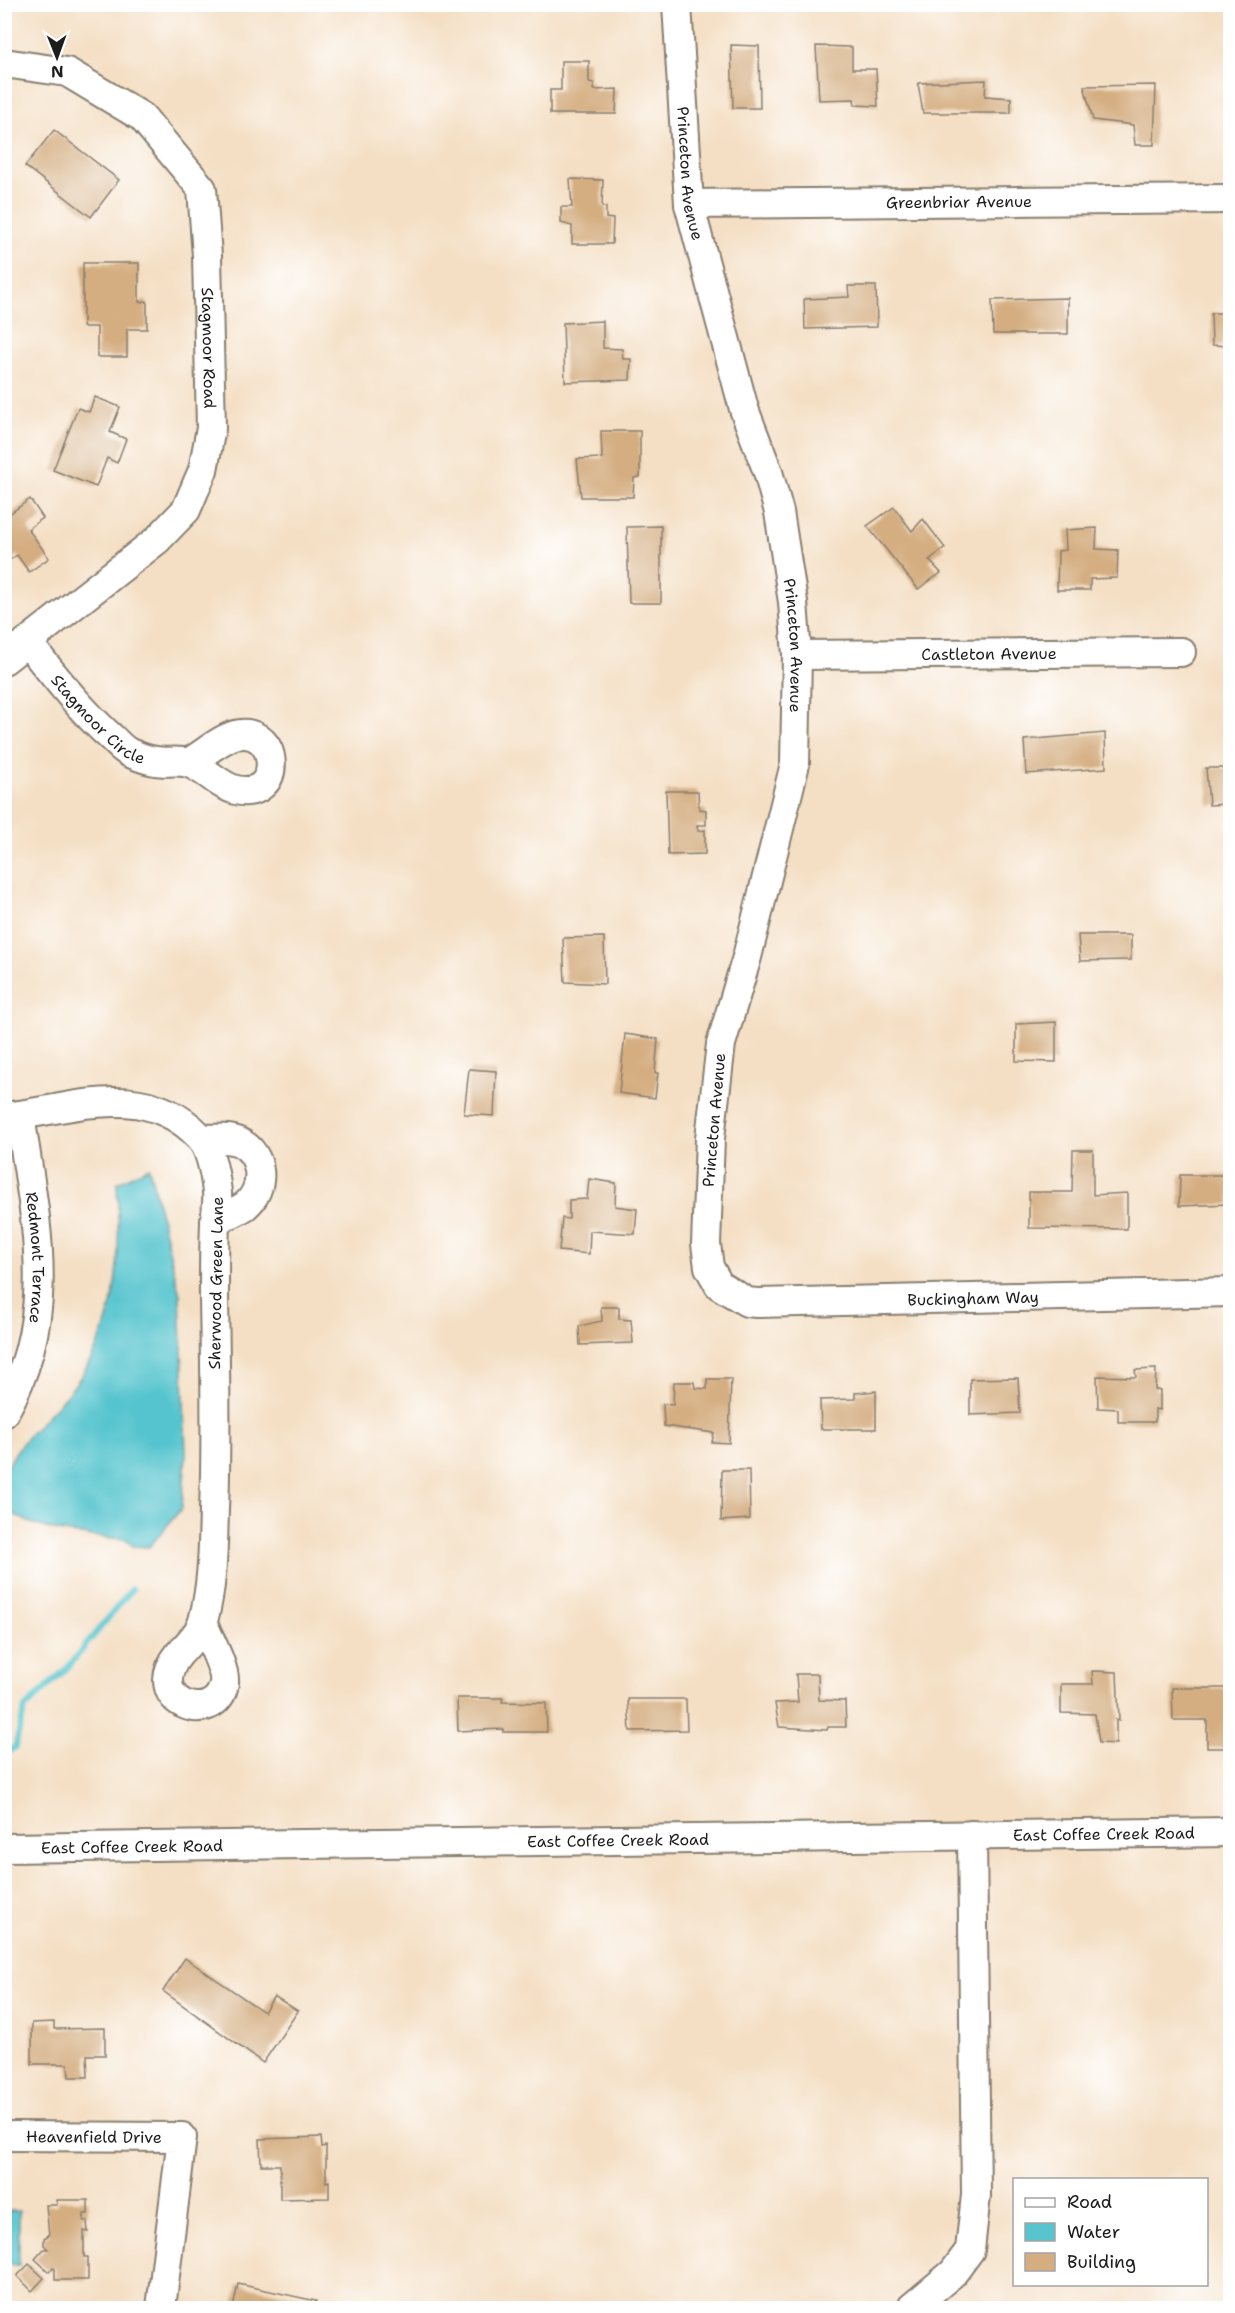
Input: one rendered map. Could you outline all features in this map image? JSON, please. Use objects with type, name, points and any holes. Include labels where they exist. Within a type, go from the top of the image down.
[{"type":"street","name":"Princeton Avenue","points":[[677,4],[689,204],[744,410],[768,472],[779,512],[793,602],[796,655],[795,764],[747,957],[721,1044],[710,1138],[706,1244],[709,1268],[719,1285]]},
{"type":"street","name":"Stagmoor Road","points":[[4,63],[67,72],[142,117],[202,189],[207,256],[211,429],[203,470],[186,510],[157,540],[4,660]]},
{"type":"street","name":"Greenbriar Avenue","points":[[689,204],[1230,199]]},
{"type":"street","name":"Stagmoor Circle","points":[[27,642],[95,724],[128,752],[156,761],[188,763]]},
{"type":"street","name":"Castleton Avenue","points":[[796,655],[1181,652]]},
{"type":"street","name":"Sherwood Green Lane","points":[[12,1116],[124,1101],[140,1103],[173,1114],[202,1139],[215,1176],[218,1195],[216,1221],[216,1462],[212,1561],[203,1624]]},
{"type":"street","name":"Redmont Terrace","points":[[4,1413],[18,1389],[30,1356],[38,1318],[40,1284],[40,1251],[12,1116]]},
{"type":"street","points":[[202,1139],[229,1140],[240,1143],[258,1162],[260,1174],[258,1187],[252,1198],[244,1206],[216,1221]]},
{"type":"street","name":"Buckingham Way","points":[[719,1285],[747,1302],[757,1303],[1230,1292]]},
{"type":"street","name":"East Coffee Creek Road","points":[[4,1848],[1230,1832]]},
{"type":"street","points":[[911,2308],[953,2273],[970,2250],[976,2195],[972,1835]]},
{"type":"street","name":"Heavenfield Drive","points":[[4,2136],[182,2137],[161,2308]]},
{"type":"water","points":[[149,1167],[180,1295],[186,1455],[182,1508],[149,1547],[133,1546],[126,1539],[61,1532],[28,1522],[5,1506],[3,1483],[4,1474],[13,1456],[32,1431],[76,1383],[97,1347],[106,1324],[116,1279],[117,1183]]},
{"type":"water","points":[[7,2211],[19,2211],[19,2265],[7,2265]]},
{"type":"building","points":[[731,45],[759,46],[760,108],[733,108]]},
{"type":"building","points":[[816,46],[852,47],[852,69],[876,69],[878,106],[855,105],[854,99],[819,100]]},
{"type":"building","points":[[561,61],[589,61],[589,82],[594,83],[594,90],[617,89],[616,114],[550,114],[550,90],[561,90]]},
{"type":"building","points":[[986,80],[985,96],[1011,98],[1011,113],[923,113],[918,83]]},
{"type":"building","points":[[1156,85],[1154,145],[1135,145],[1133,125],[1093,120],[1084,86]]},
{"type":"building","points":[[54,130],[119,180],[91,217],[25,166]]},
{"type":"building","points":[[570,179],[603,180],[602,206],[606,207],[606,218],[613,219],[612,244],[572,244],[572,226],[561,223],[561,207],[572,207]]},
{"type":"building","points":[[83,263],[139,263],[139,302],[147,301],[147,329],[127,329],[127,357],[97,357],[97,327],[83,327]]},
{"type":"building","points":[[848,286],[876,286],[877,327],[805,329],[804,299],[849,297]]},
{"type":"building","points":[[1068,298],[1068,334],[993,334],[992,300]]},
{"type":"building","points":[[1211,313],[1230,313],[1230,346],[1212,345]]},
{"type":"building","points":[[603,321],[603,348],[622,349],[623,359],[631,359],[630,380],[565,382],[563,323]]},
{"type":"building","points":[[95,397],[120,407],[110,432],[126,439],[117,463],[107,458],[96,487],[53,470],[78,408],[89,412]]},
{"type":"building","points":[[601,431],[640,431],[640,477],[634,478],[633,497],[581,497],[577,459],[602,458]]},
{"type":"building","points":[[30,499],[43,518],[28,529],[49,558],[29,572],[17,555],[4,564],[4,518]]},
{"type":"building","points":[[894,507],[912,531],[923,519],[945,548],[929,560],[941,573],[918,589],[867,526]]},
{"type":"building","points":[[661,526],[661,603],[629,603],[627,527]]},
{"type":"building","points":[[1097,528],[1096,549],[1118,550],[1117,578],[1090,579],[1090,590],[1057,590],[1058,551],[1066,550],[1065,530]]},
{"type":"building","points":[[1105,733],[1106,768],[1026,774],[1024,740]]},
{"type":"building","points":[[1206,768],[1230,768],[1230,804],[1209,805]]},
{"type":"building","points":[[666,791],[698,791],[699,809],[706,810],[706,825],[697,825],[698,831],[705,830],[705,854],[668,855]]},
{"type":"building","points":[[1078,935],[1131,935],[1131,960],[1080,961]]},
{"type":"building","points":[[604,937],[605,984],[565,982],[563,938]]},
{"type":"building","points":[[1056,1022],[1056,1062],[1016,1061],[1016,1024]]},
{"type":"building","points":[[625,1034],[658,1039],[655,1098],[619,1093]]},
{"type":"building","points":[[469,1069],[496,1071],[494,1116],[464,1114]]},
{"type":"building","points":[[1073,1150],[1093,1150],[1093,1195],[1127,1193],[1127,1229],[1029,1228],[1029,1192],[1072,1192]]},
{"type":"building","points":[[1180,1175],[1230,1175],[1230,1204],[1179,1206]]},
{"type":"building","points":[[589,1179],[616,1183],[615,1206],[637,1209],[635,1234],[590,1231],[589,1254],[559,1251],[562,1218],[569,1219],[569,1200],[587,1199]]},
{"type":"building","points":[[601,1307],[619,1307],[619,1319],[631,1320],[633,1343],[580,1345],[579,1326],[602,1321]]},
{"type":"building","points":[[1156,1369],[1155,1390],[1160,1390],[1160,1410],[1155,1409],[1155,1422],[1118,1422],[1118,1409],[1098,1408],[1097,1376],[1136,1377],[1135,1370]]},
{"type":"building","points":[[1018,1378],[1020,1413],[970,1415],[970,1379]]},
{"type":"building","points":[[707,1379],[731,1379],[729,1443],[712,1442],[714,1433],[664,1426],[663,1404],[673,1405],[674,1382],[694,1382],[695,1388],[707,1389]]},
{"type":"building","points":[[876,1391],[876,1429],[821,1429],[820,1400],[855,1399],[855,1393]]},
{"type":"building","points":[[722,1470],[749,1470],[750,1519],[721,1521]]},
{"type":"building","points":[[1092,1671],[1117,1672],[1119,1721],[1116,1720],[1116,1744],[1099,1743],[1095,1714],[1061,1713],[1061,1684],[1093,1684]]},
{"type":"building","points":[[796,1674],[818,1674],[819,1700],[845,1701],[846,1727],[828,1727],[827,1730],[779,1727],[775,1703],[798,1702]]},
{"type":"building","points":[[1172,1688],[1228,1688],[1230,1748],[1207,1748],[1207,1720],[1173,1720]]},
{"type":"building","points":[[457,1698],[503,1698],[502,1702],[546,1703],[547,1732],[503,1732],[503,1729],[458,1731]]},
{"type":"building","points":[[628,1699],[686,1699],[687,1730],[630,1731]]},
{"type":"building","points":[[185,1958],[264,2012],[274,1996],[298,2011],[263,2063],[163,1991]]},
{"type":"building","points":[[54,2022],[54,2029],[105,2028],[105,2055],[87,2055],[88,2077],[69,2077],[68,2064],[32,2064],[32,2023]]},
{"type":"building","points":[[321,2137],[322,2147],[326,2146],[326,2182],[329,2181],[329,2198],[280,2199],[280,2165],[261,2165],[260,2139]]},
{"type":"building","points":[[57,2200],[88,2200],[88,2214],[84,2214],[88,2232],[84,2231],[84,2257],[88,2257],[88,2280],[55,2280],[55,2269],[49,2272],[35,2259],[44,2249],[48,2249],[44,2245],[44,2238],[49,2235],[46,2205],[57,2205]]},
{"type":"building","points":[[29,2264],[44,2278],[32,2291],[17,2276]]},
{"type":"building","points":[[238,2284],[316,2301],[314,2308],[233,2308]]},
{"type":"waterway","points":[[4,1755],[15,1747],[25,1708],[68,1667],[132,1589]]}]
